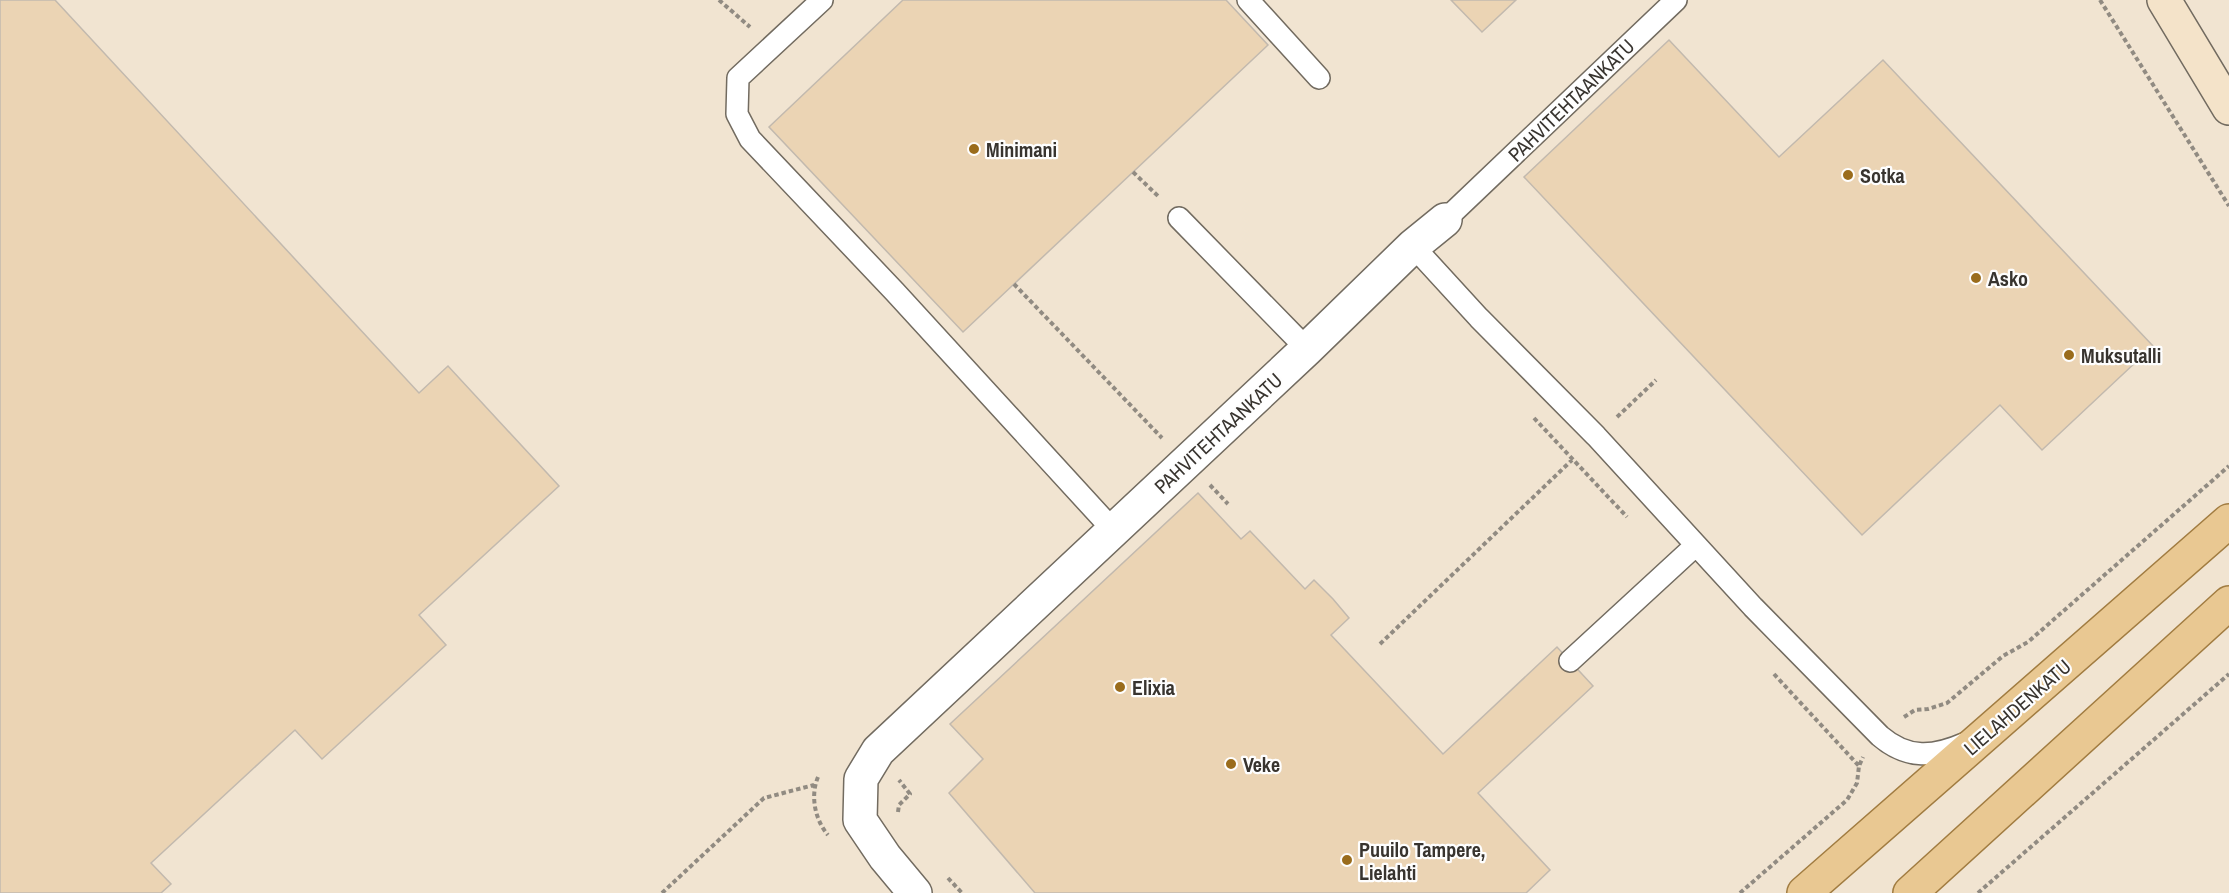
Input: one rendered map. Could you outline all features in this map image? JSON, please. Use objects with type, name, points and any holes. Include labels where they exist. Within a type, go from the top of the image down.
[{"type":"main road","points":[[2164,0],[2229,108]]},
{"type":"main road","name":"LIELAHDENKATU","points":[[1804,893],[2229,521]]},
{"type":"main road","points":[[1910,893],[2229,603]]},
{"type":"street","name":"PAHVITEHTAANKATU","points":[[915,893],[885,857],[860,820],[861,779],[878,751],[1307,349],[1413,246],[1444,220]]},
{"type":"lane","points":[[822,0],[738,78],[736,114],[750,139],[895,292],[1113,530]]},
{"type":"lane","points":[[1248,0],[1319,78]]},
{"type":"lane","name":"PAHVITEHTAANKATU","points":[[1444,220],[1676,0]]},
{"type":"lane","points":[[1179,218],[1307,349]]},
{"type":"lane","points":[[1413,246],[1479,318],[1596,436],[1753,607],[1880,736],[1892,746],[1914,754],[1944,752],[1986,735]]},
{"type":"lane","points":[[1570,661],[1695,546]]},
{"type":"path","points":[[719,0],[772,47]]},
{"type":"path","points":[[2100,0],[2229,206]]},
{"type":"path","points":[[1133,172],[1179,218]]},
{"type":"path","points":[[1014,284],[1228,504]]},
{"type":"path","points":[[1380,644],[1656,380]]},
{"type":"path","points":[[1531,416],[1629,519]]},
{"type":"path","points":[[1740,893],[1847,800],[1857,783],[1859,766],[1866,750],[1880,736],[1915,710],[1928,709],[1947,703],[2003,656],[2028,642],[2229,466]]},
{"type":"path","points":[[1771,671],[1859,766]]},
{"type":"path","points":[[1978,893],[2229,674]]},
{"type":"path","points":[[878,751],[910,794],[899,805],[898,820]]},
{"type":"path","points":[[662,893],[764,798],[814,785]]},
{"type":"path","points":[[947,877],[962,893]]},
{"type":"shaded area","points":[[0,0],[2229,0],[2229,893],[0,893]]},
{"type":"building","points":[[0,0],[55,0],[419,393],[448,366],[559,486],[419,615],[446,645],[322,759],[295,730],[151,863],[171,884],[161,893],[0,893]]},
{"type":"building","name":"Minimani","points":[[903,0],[1226,0],[1268,45],[963,332],[769,127]]},
{"type":"building","points":[[1451,0],[1516,0],[1482,32]]},
{"type":"building","points":[[1669,40],[1779,157],[1883,60],[2153,346],[2042,450],[2000,405],[1862,535],[1524,177]]},
{"type":"building","points":[[1198,493],[1241,539],[1250,531],[1305,589],[1314,580],[1333,599],[1349,618],[1331,635],[1443,754],[1557,647],[1593,686],[1478,793],[1550,870],[1526,893],[1035,893],[949,793],[983,759],[950,724]]},
{"type":"place","name":"Minimani","points":[[974,149]]},
{"type":"place","name":"Sotka","points":[[1848,175]]},
{"type":"place","name":"Asko","points":[[1976,278]]},
{"type":"place","name":"Muksutalli","points":[[2069,355]]},
{"type":"place","name":"Elixia","points":[[1120,687]]},
{"type":"place","name":"Veke","points":[[1231,764]]},
{"type":"place","name":"Puuilo Tampere, Lielahti","points":[[1347,860]]}]
